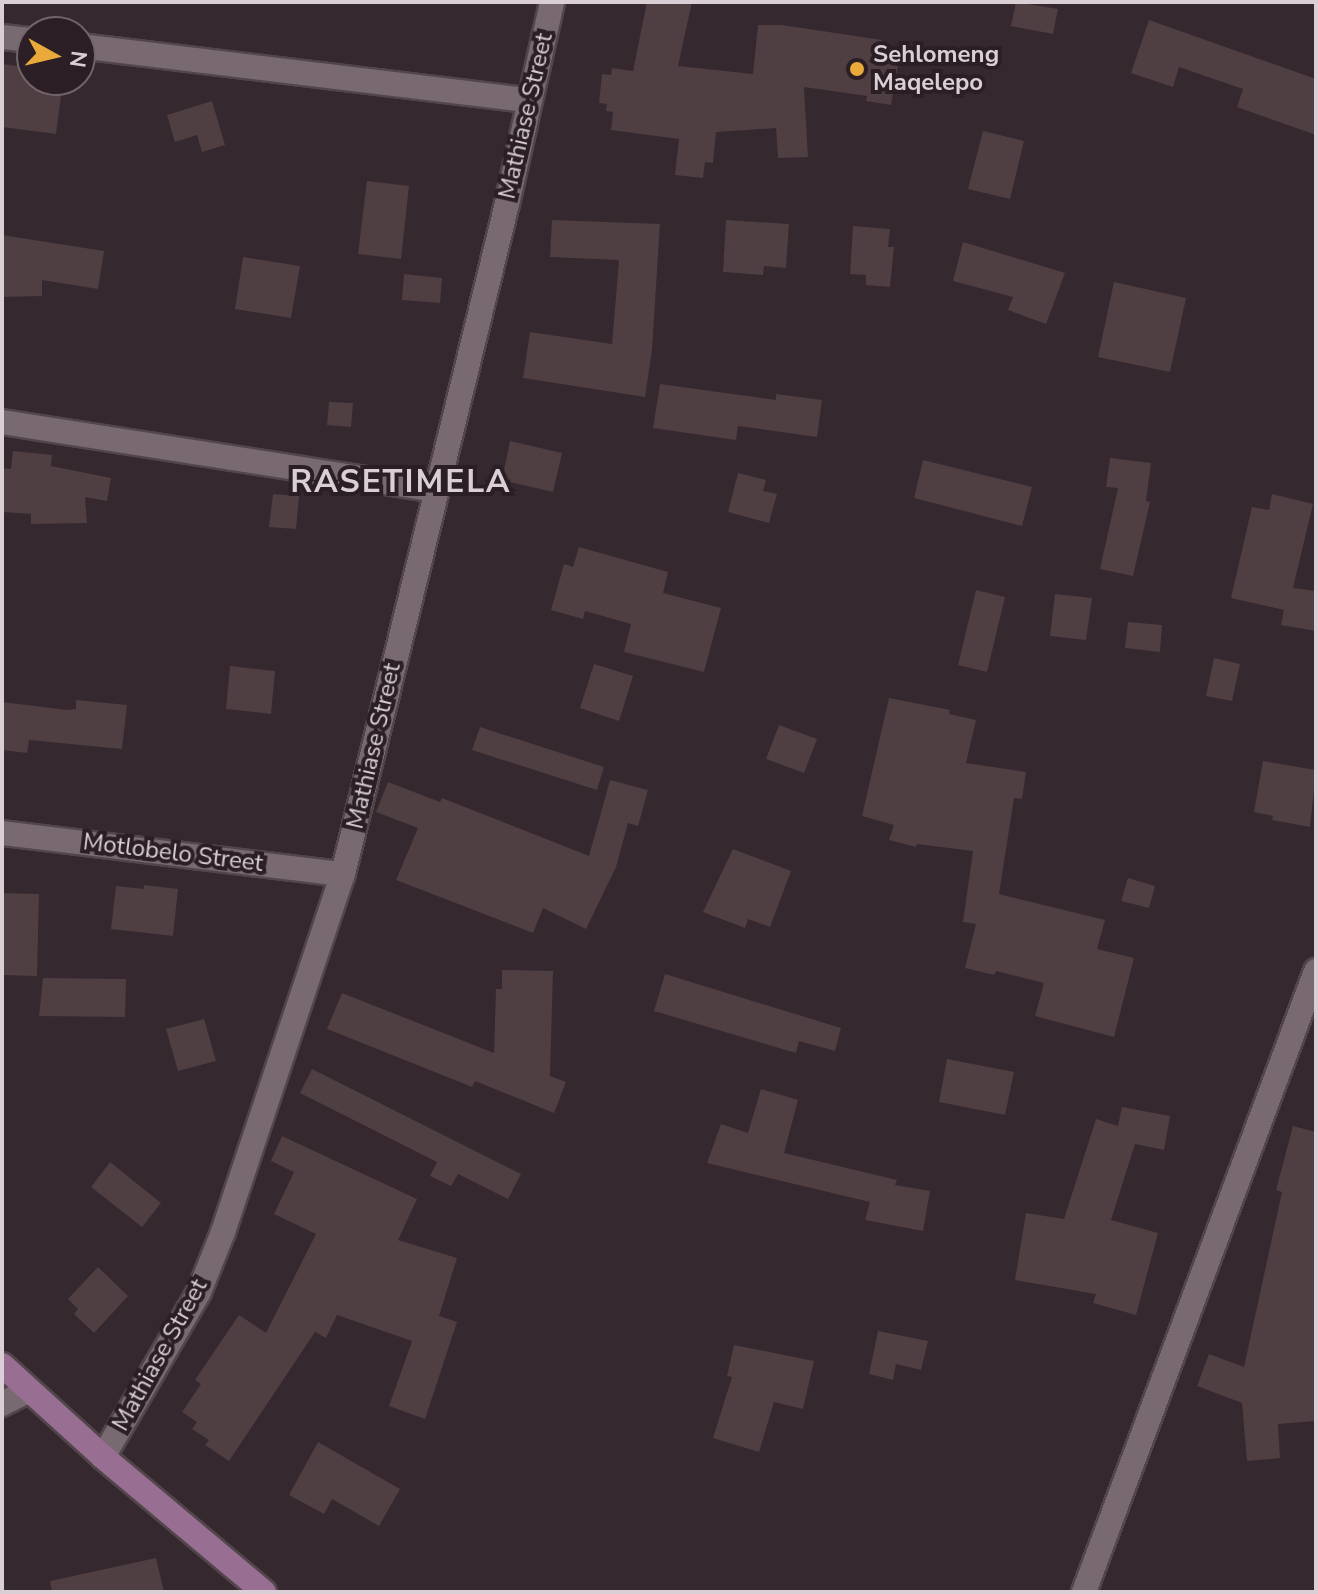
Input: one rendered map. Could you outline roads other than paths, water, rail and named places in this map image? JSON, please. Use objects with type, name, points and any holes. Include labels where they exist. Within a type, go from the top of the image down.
[{"type":"main road","points":[[2,1365],[103,1457],[216,1548],[264,1592]]},
{"type":"street","name":"Mathiase Street","points":[[103,1457],[199,1292],[223,1232],[343,874],[552,2]]},
{"type":"street","points":[[96,48],[529,100]]},
{"type":"street","points":[[2,422],[435,490]]},
{"type":"street","name":"Motlobelo Street","points":[[2,833],[343,874]]},
{"type":"street","points":[[1084,1592],[1316,971]]},
{"type":"street","points":[[2,1404],[29,1390]]},
{"type":"place","name":"Sehlomeng Maqelepo","points":[[857,69]]},
{"type":"district","name":"RASETIMELA","points":[[401,482]]}]
